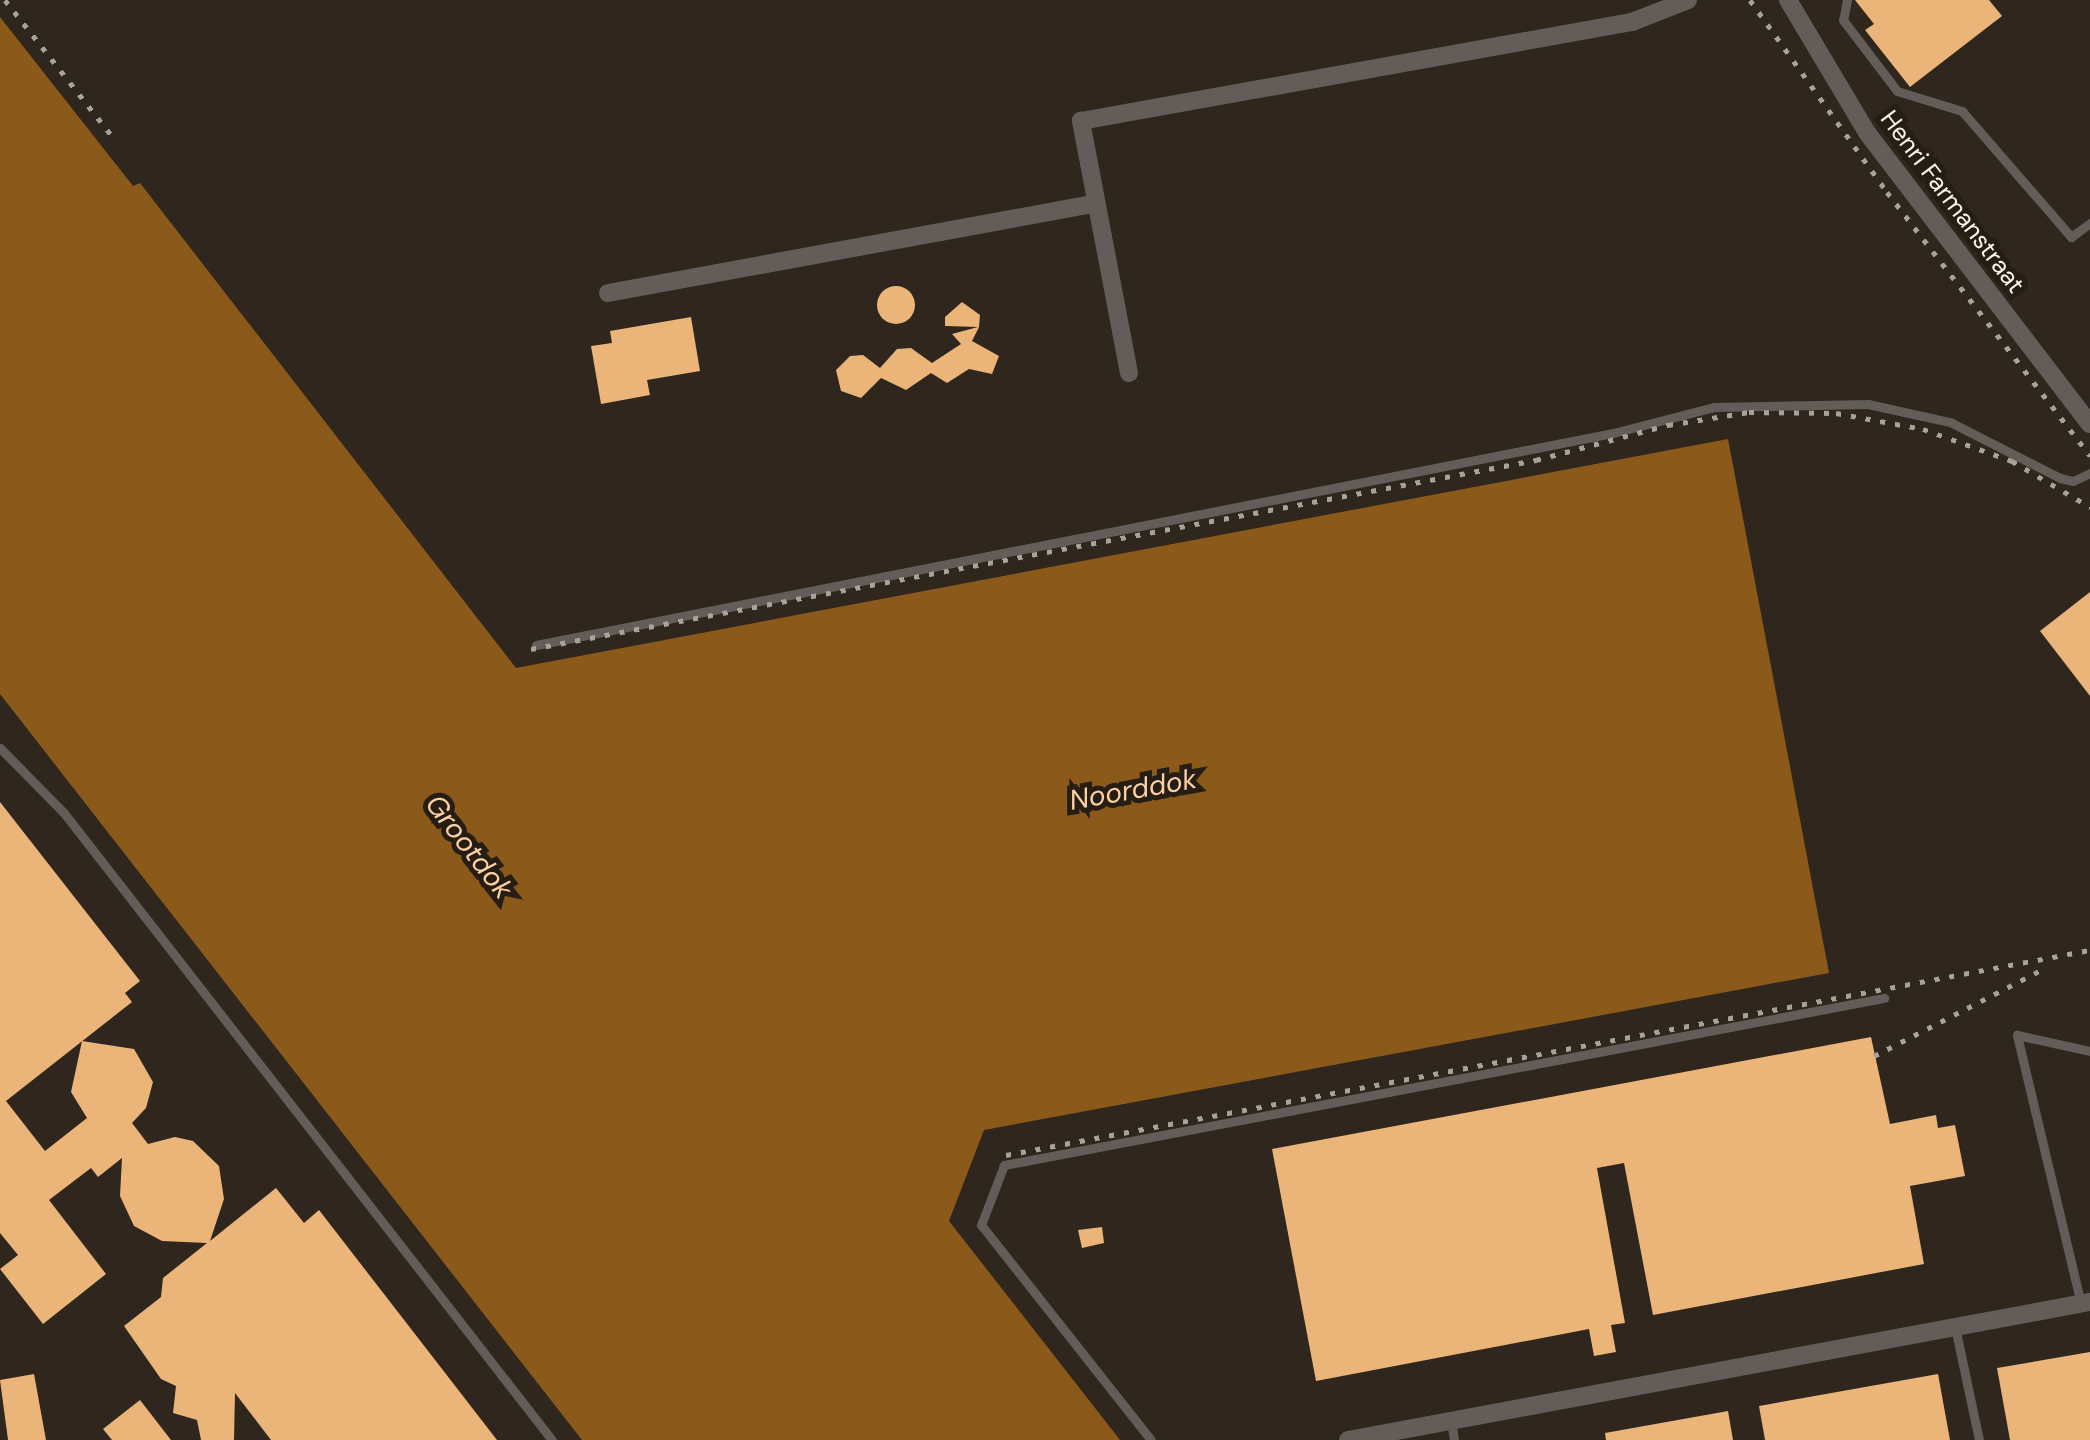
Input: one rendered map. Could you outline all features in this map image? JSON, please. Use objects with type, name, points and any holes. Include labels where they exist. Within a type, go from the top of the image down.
[{"type":"street","points":[[1128,373],[1081,121],[1632,22],[1688,0]]},
{"type":"street","name":"Henri Farmanstraat","points":[[1788,0],[1868,134],[2090,424]]},
{"type":"street","points":[[608,294],[1096,203]]},
{"type":"street","points":[[1348,1440],[1452,1431],[2085,1303]]},
{"type":"lane","points":[[1847,0],[1843,20],[1897,91],[1962,110],[2072,237],[2090,223]]},
{"type":"lane","points":[[536,645],[1613,433],[1714,407],[1868,404],[1950,422],[2060,478],[2073,481],[2090,473]]},
{"type":"lane","points":[[0,748],[64,813],[552,1440]]},
{"type":"lane","points":[[1152,1440],[982,1224],[1004,1165],[1884,998]]},
{"type":"lane","points":[[2085,1303],[2017,1035],[2090,1051]]},
{"type":"lane","points":[[1955,1327],[1979,1440]]},
{"type":"water","points":[[0,17],[133,186],[140,183],[516,668],[1728,439],[1829,973],[984,1130],[949,1221],[1120,1440],[582,1440],[0,694]]},
{"type":"building","points":[[1855,0],[1989,0],[2002,16],[1910,87],[1865,30],[1874,24]]},
{"type":"building","points":[[896,286],[909,292],[915,305],[909,318],[896,324],[883,318],[877,305],[883,292]]},
{"type":"building","points":[[962,302],[980,315],[979,327],[972,341],[999,356],[992,374],[969,369],[947,383],[931,373],[906,390],[881,378],[861,398],[841,391],[836,370],[850,356],[863,355],[880,368],[897,349],[911,348],[932,363],[961,344],[952,334],[978,327],[945,326],[945,317]]},
{"type":"building","points":[[691,317],[700,371],[647,380],[650,395],[601,404],[591,346],[612,343],[610,331]]},
{"type":"building","points":[[2090,592],[2090,696],[2040,631]]},
{"type":"building","points":[[0,802],[140,981],[125,993],[132,1002],[82,1041],[134,1049],[153,1082],[146,1108],[132,1123],[148,1144],[175,1137],[193,1141],[219,1166],[224,1199],[210,1241],[276,1188],[304,1223],[319,1210],[497,1440],[271,1440],[235,1393],[234,1440],[201,1440],[197,1420],[173,1413],[176,1386],[161,1379],[124,1326],[161,1297],[163,1278],[207,1243],[162,1241],[134,1226],[120,1196],[122,1158],[98,1177],[91,1168],[49,1200],[106,1274],[43,1324],[0,1269],[18,1255],[0,1233]],"holes":[[[82,1041],[71,1092],[87,1118],[45,1151],[6,1101]]]},
{"type":"building","points":[[1871,1037],[1890,1124],[1936,1115],[1938,1128],[1955,1125],[1965,1176],[1910,1186],[1924,1264],[1653,1315],[1624,1163],[1597,1168],[1625,1323],[1611,1325],[1616,1352],[1594,1356],[1589,1329],[1316,1381],[1272,1149]]},
{"type":"building","points":[[1102,1227],[1104,1243],[1082,1248],[1078,1230]]},
{"type":"building","points":[[2090,1352],[2090,1440],[2010,1440],[1997,1368]]},
{"type":"building","points":[[34,1374],[46,1440],[8,1440],[0,1380]]},
{"type":"building","points":[[1938,1374],[1950,1440],[1765,1440],[1759,1406]]},
{"type":"building","points":[[140,1400],[171,1440],[112,1440],[103,1429]]},
{"type":"building","points":[[1728,1411],[1733,1440],[1606,1440],[1605,1433]]},
{"type":"railway","points":[[5,0],[112,136]]},
{"type":"railway","points":[[1750,0],[1887,192],[2090,456]]},
{"type":"railway","points":[[531,649],[1536,460],[1668,425],[1749,412],[1836,413],[1923,429],[2012,461],[2090,507]]},
{"type":"railway","points":[[1006,1155],[2090,950]]},
{"type":"railway","points":[[1874,1056],[2043,969]]},
{"type":"water label","name":"Noorddok","points":[[1133,790]]},
{"type":"water label","name":"Grootdok","points":[[469,847]]}]
